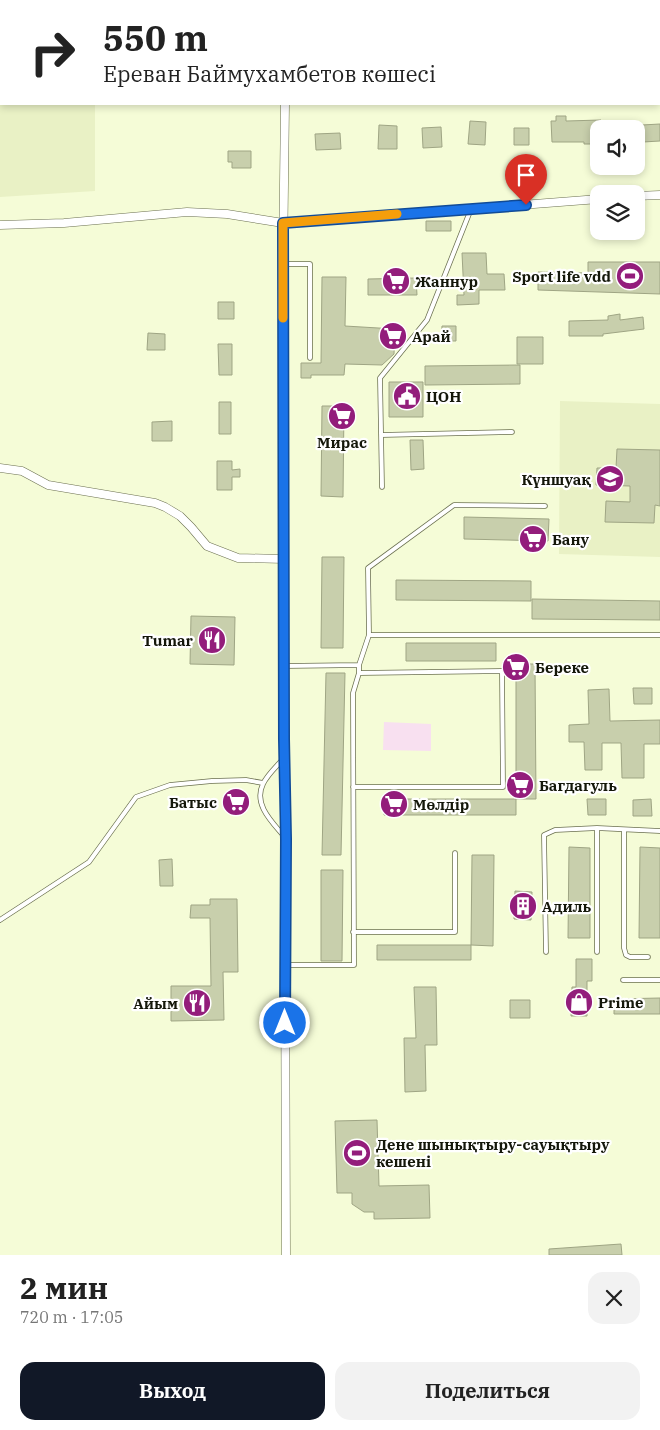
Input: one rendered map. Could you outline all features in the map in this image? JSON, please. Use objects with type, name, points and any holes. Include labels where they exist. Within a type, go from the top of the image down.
[{"type":"street","points":[[285,105],[283,264],[286,1255]]},
{"type":"street","points":[[645,195],[660,194]]},
{"type":"street","points":[[0,225],[64,223],[187,212],[227,214],[283,223],[590,200]]},
{"type":"street","points":[[0,468],[22,471],[48,485],[156,503],[180,516],[206,546],[238,558],[284,559]]},
{"type":"lane","points":[[382,487],[380,378],[428,320],[471,209]]},
{"type":"lane","points":[[283,264],[310,264],[310,358]]},
{"type":"lane","points":[[381,434],[512,432]]},
{"type":"lane","points":[[284,965],[354,965],[353,693],[359,673],[358,665],[369,635],[368,568],[454,505],[545,506]]},
{"type":"lane","points":[[369,635],[660,635]]},
{"type":"lane","points":[[284,666],[358,665]]},
{"type":"lane","points":[[353,787],[503,787],[502,671],[359,673]]},
{"type":"lane","points":[[284,758],[261,788],[265,814],[286,839]]},
{"type":"lane","points":[[0,920],[89,862],[136,797],[170,784],[246,780],[263,783]]},
{"type":"lane","points":[[597,828],[597,952]]},
{"type":"lane","points":[[546,952],[544,835],[555,830],[597,828],[660,831]]},
{"type":"lane","points":[[624,830],[624,948],[626,955],[630,957],[648,957]]},
{"type":"lane","points":[[353,932],[456,932],[455,853]]},
{"type":"lane","points":[[623,980],[660,980]]},
{"type":"shaded area","points":[[0,105],[95,105],[95,191],[0,197]]},
{"type":"shaded area","name":"Күншуақ","points":[[560,401],[660,404],[660,557],[559,554]]},
{"type":"shaded area","points":[[384,722],[431,724],[431,751],[383,750]]},
{"type":"building","points":[[556,116],[566,116],[566,121],[590,120],[590,144],[584,144],[584,142],[552,142],[551,121],[556,121]]},
{"type":"building","points":[[470,121],[486,122],[485,145],[468,144]]},
{"type":"building","points":[[660,124],[660,141],[645,142],[645,125]]},
{"type":"building","points":[[379,125],[397,126],[397,149],[378,149]]},
{"type":"building","points":[[441,127],[442,147],[423,148],[422,128]]},
{"type":"building","points":[[514,128],[529,128],[529,145],[514,145]]},
{"type":"building","points":[[340,133],[341,149],[316,150],[315,134]]},
{"type":"building","points":[[228,151],[251,151],[251,168],[232,168],[232,162],[228,162]]},
{"type":"building","points":[[426,221],[451,221],[451,231],[426,231]]},
{"type":"building","points":[[462,253],[486,253],[487,274],[504,274],[505,290],[479,290],[479,304],[457,305],[457,295],[464,295]]},
{"type":"building","points":[[588,262],[660,262],[660,294],[538,290],[538,272],[588,273]]},
{"type":"building","points":[[322,277],[346,277],[345,326],[395,329],[394,354],[382,365],[345,364],[344,375],[311,375],[311,378],[301,378],[301,363],[321,363]]},
{"type":"building","points":[[416,278],[417,295],[368,295],[368,279]]},
{"type":"building","points":[[218,302],[234,302],[234,319],[218,319]]},
{"type":"building","points":[[620,314],[620,320],[643,317],[644,329],[603,334],[603,336],[569,336],[569,321],[608,320],[608,316]]},
{"type":"building","points":[[442,326],[456,326],[456,341],[441,341]]},
{"type":"building","points":[[148,333],[165,334],[165,350],[147,350]]},
{"type":"building","points":[[517,337],[543,337],[543,364],[517,364]]},
{"type":"building","points":[[218,344],[232,344],[232,375],[219,375]]},
{"type":"building","points":[[520,365],[520,384],[425,385],[425,366]]},
{"type":"building","name":"ЦОН","points":[[389,382],[423,382],[423,417],[389,417]]},
{"type":"building","points":[[219,402],[231,402],[231,434],[219,434]]},
{"type":"building","points":[[322,406],[344,406],[343,497],[321,496]]},
{"type":"building","points":[[172,421],[172,441],[152,441],[152,422]]},
{"type":"building","points":[[410,440],[423,440],[424,469],[411,470]]},
{"type":"building","points":[[617,449],[660,450],[660,506],[655,505],[654,523],[605,522],[606,501],[630,502],[630,486],[596,485],[597,468],[616,468]]},
{"type":"building","points":[[217,461],[232,461],[232,470],[240,469],[240,477],[232,477],[232,490],[217,490]]},
{"type":"building","points":[[464,517],[549,519],[548,541],[464,539]]},
{"type":"building","points":[[322,557],[344,557],[343,648],[321,648]]},
{"type":"building","points":[[396,580],[531,581],[531,601],[396,600]]},
{"type":"building","points":[[532,599],[660,601],[660,620],[532,619]]},
{"type":"building","name":"Tumar","points":[[191,616],[235,617],[234,665],[190,664]]},
{"type":"building","points":[[406,643],[496,643],[496,661],[406,661]]},
{"type":"building","points":[[516,664],[535,664],[536,799],[516,799]]},
{"type":"building","points":[[326,673],[345,673],[341,855],[322,855]]},
{"type":"building","points":[[633,688],[652,688],[652,704],[634,704]]},
{"type":"building","points":[[609,689],[610,721],[660,720],[660,744],[644,744],[644,778],[622,778],[621,743],[602,743],[602,770],[585,770],[584,742],[569,742],[569,725],[589,724],[588,690]]},
{"type":"building","points":[[240,794],[241,810],[232,811],[231,795]]},
{"type":"building","points":[[384,799],[516,799],[516,815],[384,815]]},
{"type":"building","points":[[587,799],[606,799],[606,815],[588,815]]},
{"type":"building","points":[[651,799],[652,816],[633,816],[633,800]]},
{"type":"building","points":[[569,847],[590,848],[590,938],[568,938]]},
{"type":"building","points":[[640,847],[660,848],[660,938],[639,938]]},
{"type":"building","points":[[472,855],[494,855],[493,946],[471,945]]},
{"type":"building","points":[[172,859],[173,886],[160,886],[159,860]]},
{"type":"building","points":[[321,870],[343,870],[342,961],[321,961]]},
{"type":"building","name":"Адиль","points":[[515,891],[532,892],[531,920],[514,919]]},
{"type":"building","points":[[210,899],[237,899],[238,972],[223,972],[224,1020],[171,1021],[171,986],[211,986],[210,918],[190,918],[191,905],[210,905]]},
{"type":"building","points":[[377,945],[471,945],[471,960],[377,960]]},
{"type":"building","points":[[576,959],[592,959],[592,981],[587,981],[587,1016],[571,1016],[572,987],[576,987]]},
{"type":"building","points":[[414,987],[436,987],[437,1045],[425,1045],[426,1091],[405,1092],[404,1038],[416,1038]]},
{"type":"building","points":[[660,998],[660,1014],[614,1014],[614,999]]},
{"type":"building","points":[[510,1000],[530,1000],[530,1018],[510,1018]]},
{"type":"building","name":"Дене шынықтыру-сауықтыру кешені","points":[[377,1120],[379,1186],[429,1185],[430,1218],[374,1219],[374,1212],[364,1212],[352,1204],[352,1193],[337,1193],[335,1121]]},
{"type":"building","points":[[621,1244],[622,1255],[549,1255],[549,1249]]},
{"type":"slow traffic","points":[[283,318],[283,223],[397,214]]},
{"type":"place","name":"Sport life vdd","points":[[630,276]]},
{"type":"place","name":"Жаннур","points":[[396,281]]},
{"type":"place","name":"Арай","points":[[393,336]]},
{"type":"place","name":"ЦОН","points":[[407,396]]},
{"type":"place","name":"Мирас","points":[[342,416]]},
{"type":"place","name":"Күншуақ","points":[[610,479]]},
{"type":"place","name":"Бану","points":[[533,539]]},
{"type":"place","name":"Tumar","points":[[212,640]]},
{"type":"place","name":"Береке","points":[[516,667]]},
{"type":"place","name":"Багдагуль","points":[[520,785]]},
{"type":"place","name":"Батыс","points":[[236,802]]},
{"type":"place","name":"Мөлдір","points":[[394,804]]},
{"type":"place","name":"Адиль","points":[[523,906]]},
{"type":"place","name":"Prime","points":[[579,1002]]},
{"type":"place","name":"Айым","points":[[197,1003]]},
{"type":"place","name":"Дене шынықтыру-сауықтыру кешені","points":[[357,1153]]},
{"type":"route","points":[[285,1023],[283,223],[526,205]]}]
